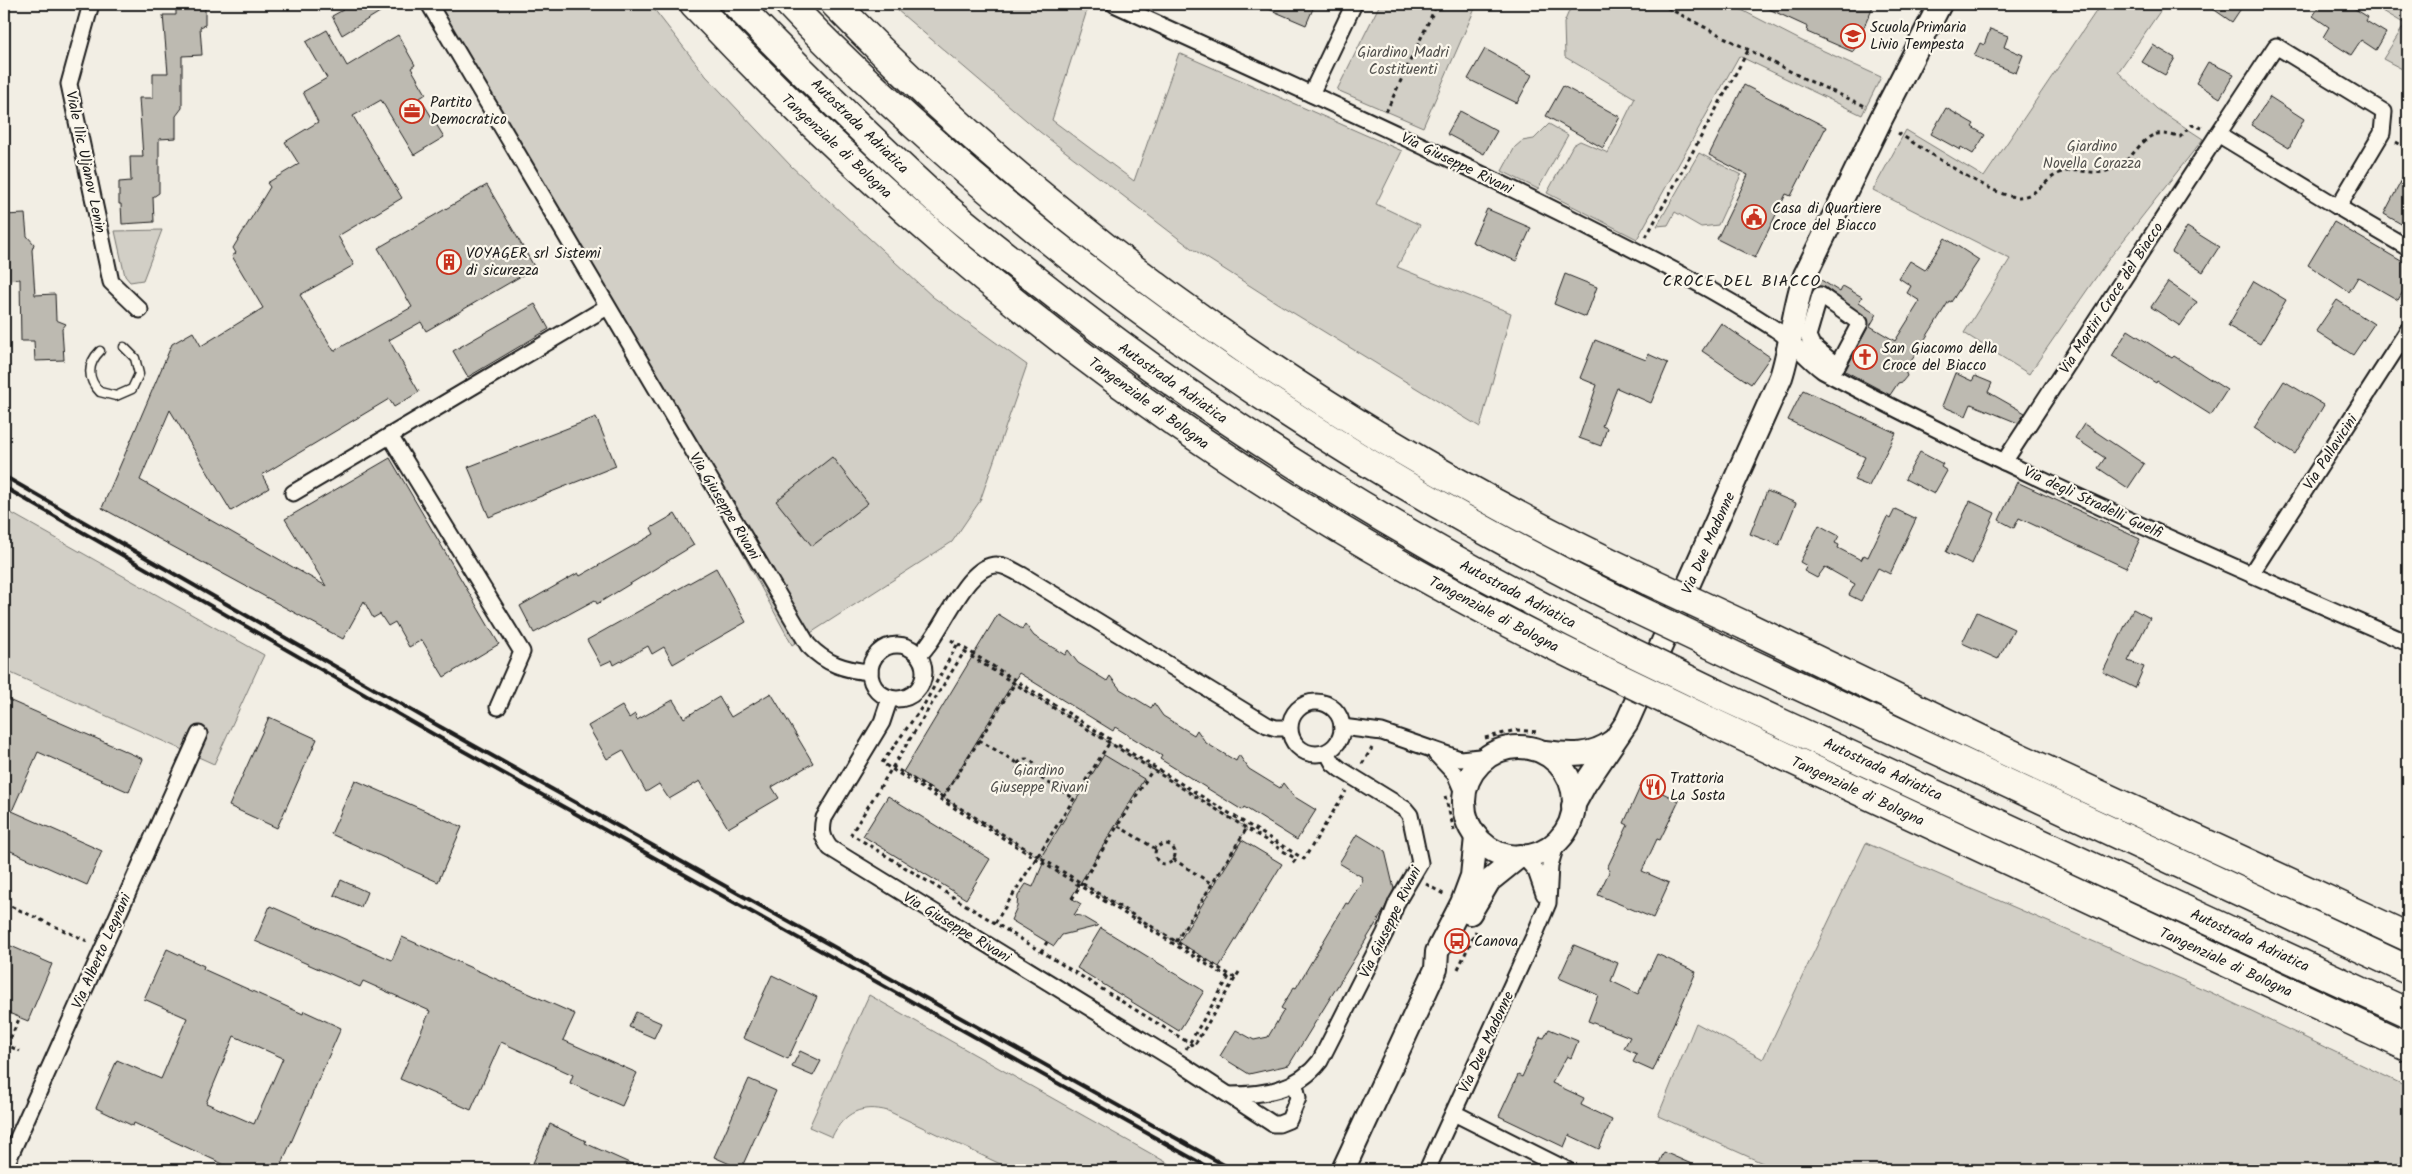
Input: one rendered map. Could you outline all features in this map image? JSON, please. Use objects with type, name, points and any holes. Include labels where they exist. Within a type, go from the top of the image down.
[{"type":"highway","name":"Tangenziale di Bologna","points":[[694,4],[815,127],[977,273],[1137,395],[1220,454],[1354,538],[1481,609],[1605,671],[2408,1047]]},
{"type":"highway","name":"Autostrada Adriatica","points":[[736,4],[794,63],[938,201],[1076,312],[1156,372],[1343,496],[1428,546],[1617,645],[1718,694],[2408,1013]]},
{"type":"highway","points":[[789,4],[818,34],[978,182],[1028,224],[1179,341],[1258,395],[1454,514],[1575,579],[1634,608],[2408,970]]},
{"type":"highway","points":[[835,4],[936,104],[1123,260],[1281,373],[1388,441],[1541,527],[1649,581],[2002,750],[2408,937]]},
{"type":"main road","name":"Via Due Madonne","points":[[1573,806],[1585,784],[1627,722],[1781,377],[1791,340],[1799,291],[1881,119],[1940,4]]},
{"type":"main road","name":"Via Due Madonne","points":[[1542,742],[1583,754],[1604,748],[1613,741]]},
{"type":"main road","points":[[1343,1170],[1436,969],[1436,952],[1462,903],[1472,876],[1466,837],[1465,797],[1468,782],[1486,748],[1500,750],[1530,748],[1542,742],[1561,765],[1570,782],[1573,806],[1566,830],[1557,842],[1538,854],[1521,856],[1495,851],[1466,837]]},
{"type":"main road","points":[[1436,969],[1448,959],[1484,888],[1495,876],[1521,856]]},
{"type":"street","name":"Viale Ilic Uljanov Lenin","points":[[91,4],[69,84],[111,282],[140,310]]},
{"type":"street","name":"Via Giuseppe Rivani","points":[[429,4],[808,645],[829,663],[843,668],[870,672]]},
{"type":"street","name":"Via Giuseppe Rivani","points":[[1114,4],[1493,179],[1662,264],[1758,318],[1791,340]]},
{"type":"street","points":[[1311,94],[1354,4]]},
{"type":"street","name":"Via Martiri Croce del Biacco","points":[[2004,462],[2276,46],[2384,112],[2382,133],[2338,207]]},
{"type":"street","points":[[2218,134],[2408,248]]},
{"type":"street","points":[[293,493],[607,307]]},
{"type":"street","name":"Via Pallavicini","points":[[2251,574],[2408,330]]},
{"type":"street","name":"Via degli Stradelli Guelfi","points":[[1791,340],[1810,362],[1823,371],[1919,422],[2251,574],[2408,643]]},
{"type":"street","points":[[390,436],[522,652],[498,707]]},
{"type":"street","points":[[919,655],[931,642],[974,575],[989,566],[1001,565],[1022,575],[1267,725],[1276,728],[1289,728]]},
{"type":"street","points":[[904,646],[919,655],[924,672],[919,688],[906,697],[890,698],[877,689],[872,681],[870,672],[873,659],[879,652],[888,647],[904,646]]},
{"type":"street","name":"Via Giuseppe Rivani","points":[[890,698],[882,722],[824,818],[823,838],[830,848],[1178,1062],[1272,1124],[1279,1124],[1289,1120],[1297,1105],[1298,1098],[1295,1085]]},
{"type":"street","points":[[1320,702],[1336,710],[1342,727],[1337,743],[1327,752],[1316,754],[1300,749],[1294,743],[1289,728],[1295,711],[1302,705],[1320,702]]},
{"type":"street","points":[[1342,727],[1382,732],[1460,759],[1486,748]]},
{"type":"street","name":"Via Alberto Legnani","points":[[4,1169],[198,734]]},
{"type":"street","points":[[1433,751],[1455,774],[1465,797]]},
{"type":"street","name":"Via Giuseppe Rivani","points":[[1230,1095],[1250,1095],[1295,1085],[1312,1072],[1320,1061],[1385,933],[1397,902],[1419,867],[1421,859],[1410,815],[1404,809],[1336,766],[1327,752]]},
{"type":"street","name":"Via Due Madonne","points":[[1427,1170],[1544,913],[1549,895],[1550,865],[1557,842]]},
{"type":"street","name":"Via Due Madonne","points":[[1521,856],[1536,871],[1542,882],[1545,902],[1544,913]]},
{"type":"street","points":[[1454,1113],[1567,1170]]},
{"type":"lane","points":[[100,351],[91,363],[91,378],[100,392],[116,396],[132,389],[139,374],[135,358],[124,348]]},
{"type":"path","points":[[1380,126],[1437,4]]},
{"type":"path","points":[[1660,4],[1805,78],[1867,107]]},
{"type":"path","points":[[1644,238],[1749,49]]},
{"type":"path","points":[[1898,133],[1986,186],[2003,194],[2018,198],[2034,194],[2057,174],[2067,171],[2106,173],[2122,164],[2148,139],[2158,134],[2180,137],[2192,125],[2218,134]]},
{"type":"path","points":[[1037,859],[943,798],[882,763],[925,702],[957,645],[1304,859],[1382,732]]},
{"type":"path","points":[[1239,972],[1194,1046],[851,834],[964,652],[1296,859],[1292,863]]},
{"type":"path","points":[[943,798],[1015,683]]},
{"type":"path","points":[[1486,748],[1498,733],[1516,730],[1542,742]]},
{"type":"path","points":[[979,740],[1019,764]]},
{"type":"path","points":[[995,923],[1110,742]]},
{"type":"path","points":[[1026,759],[1032,761],[1035,768],[1034,774],[1026,777],[1020,774],[1017,769],[1019,764],[1026,759]]},
{"type":"path","points":[[891,768],[1037,859],[1235,978]]},
{"type":"path","points":[[1072,899],[1153,769]]},
{"type":"path","points":[[1034,774],[1075,799]]},
{"type":"path","points":[[1443,790],[1466,837]]},
{"type":"path","points":[[1118,826],[1156,849]]},
{"type":"path","points":[[1176,942],[1247,828]]},
{"type":"path","points":[[1160,845],[1170,845],[1174,850],[1173,859],[1168,863],[1158,861],[1155,856],[1156,849],[1160,845]]},
{"type":"path","points":[[1173,859],[1212,884]]},
{"type":"path","points":[[1081,885],[1227,977],[1230,975]]},
{"type":"path","points":[[4,903],[96,945]]},
{"type":"path","points":[[1041,952],[1047,942]]},
{"type":"path","points":[[1178,1062],[1230,975]]},
{"type":"path","points":[[4,1053],[5,1045],[19,1019]]},
{"type":"path","points":[[5,1045],[20,1051]]},
{"type":"green space","points":[[437,4],[650,4],[706,76],[791,166],[933,297],[1027,365],[980,501],[952,542],[792,645],[553,201]]},
{"type":"green space","points":[[890,4],[1089,4],[1052,120],[1134,181],[1179,53],[1402,151],[1376,204],[1420,225],[1397,267],[1511,313],[1480,427],[1191,248],[1040,132]]},
{"type":"green space","name":"Giardino Madri Costituenti","points":[[1380,4],[1477,4],[1423,127],[1337,90]]},
{"type":"green space","points":[[1572,4],[1730,4],[1802,41],[1881,77],[1862,115],[1739,56],[1637,239],[1547,193],[1573,145],[1580,141],[1608,153],[1635,98],[1565,57],[1564,23]]},
{"type":"green space","name":"Giardino Novella Corazza","points":[[2101,4],[2165,4],[2118,72],[2157,109],[2203,139],[2108,260],[2029,374],[1964,333],[2010,259],[1873,190],[1906,130],[1984,177]]},
{"type":"green space","points":[[2371,4],[2408,4],[2408,72],[2383,59],[2405,24]]},
{"type":"green space","points":[[1549,124],[1568,135],[1538,189],[1502,171],[1515,147],[1522,141],[1534,139]]},
{"type":"green space","points":[[1699,153],[1741,175],[1718,225],[1701,227],[1675,212],[1668,225],[1657,226]]},
{"type":"green space","points":[[162,230],[143,280],[130,282],[125,276],[115,231]]},
{"type":"green space","points":[[4,509],[264,655],[214,764],[4,670]]},
{"type":"green space","name":"Giardino Giuseppe Rivani","points":[[1015,683],[1247,828],[1176,942],[943,798]]},
{"type":"green space","points":[[1866,843],[2210,992],[2408,1087],[2408,1170],[1778,1170],[1658,1116],[1696,1023],[1763,1059]]},
{"type":"green space","points":[[869,995],[1180,1170],[1013,1170],[888,1111],[879,1109],[862,1110],[848,1116],[842,1121],[832,1137],[809,1127]]},
{"type":"building","points":[[176,4],[205,4],[205,25],[200,27],[202,55],[182,56],[182,108],[176,116],[176,138],[159,139],[159,193],[153,197],[154,222],[122,224],[121,204],[119,204],[119,182],[131,181],[130,157],[143,157],[139,98],[153,98],[153,73],[168,73],[163,15],[176,15]]},
{"type":"building","points":[[339,4],[393,4],[342,35],[332,16],[343,10]]},
{"type":"building","points":[[1257,4],[1315,4],[1306,25]]},
{"type":"building","points":[[1758,4],[1874,4],[1853,52],[1807,32],[1808,27]]},
{"type":"building","points":[[2206,4],[2244,4],[2232,22]]},
{"type":"building","points":[[2321,4],[2347,4],[2368,17],[2366,21],[2386,33],[2376,50],[2361,40],[2351,55],[2323,37],[2329,27],[2313,16]]},
{"type":"building","points":[[1990,29],[2008,36],[2004,47],[2023,55],[2016,73],[1974,56],[1980,43],[1984,45]]},
{"type":"building","points":[[327,30],[347,66],[398,35],[415,65],[411,68],[426,94],[420,98],[444,137],[414,155],[381,100],[353,116],[402,198],[338,236],[354,265],[300,295],[334,351],[412,307],[378,248],[487,185],[535,268],[426,331],[421,322],[389,340],[419,392],[394,407],[389,399],[262,475],[269,488],[231,511],[170,410],[140,480],[326,586],[285,519],[390,458],[499,644],[444,677],[422,640],[409,647],[395,622],[388,626],[380,614],[373,618],[364,601],[343,639],[102,508],[172,344],[193,332],[201,346],[263,308],[232,256],[236,253],[233,248],[270,187],[267,183],[299,164],[285,142],[318,122],[303,92],[327,78],[306,42]]},
{"type":"building","points":[[2153,45],[2175,58],[2165,75],[2142,62]]},
{"type":"building","points":[[1485,49],[1532,75],[1517,103],[1468,79]]},
{"type":"building","points":[[2208,62],[2234,74],[2220,98],[2196,83]]},
{"type":"building","points":[[1744,85],[1826,127],[1791,196],[1786,194],[1755,258],[1717,239],[1748,175],[1709,155]]},
{"type":"building","points":[[1563,86],[1620,117],[1603,148],[1546,116]]},
{"type":"building","points":[[2270,97],[2304,119],[2289,148],[2251,125]]},
{"type":"building","points":[[1946,108],[1974,124],[1972,127],[1985,135],[1973,154],[1961,147],[1960,150],[1931,134]]},
{"type":"building","points":[[1460,111],[1497,131],[1484,154],[1447,134]]},
{"type":"building","points":[[2408,168],[2408,228],[2384,214]]},
{"type":"building","points":[[1487,209],[1531,228],[1516,261],[1472,242]]},
{"type":"building","points":[[25,214],[27,236],[34,244],[32,250],[35,295],[55,294],[56,320],[66,324],[62,329],[64,360],[35,361],[34,341],[21,341],[20,279],[6,280],[4,215]]},
{"type":"building","points":[[2334,222],[2408,265],[2408,283],[2398,300],[2358,277],[2349,292],[2308,265]]},
{"type":"building","points":[[2187,227],[2219,247],[2203,272],[2172,252]]},
{"type":"building","points":[[1945,238],[1979,260],[1951,302],[1949,301],[1905,371],[1907,376],[1902,382],[1898,383],[1890,395],[1845,371],[1868,327],[1868,319],[1825,287],[1815,287],[1818,278],[1840,292],[1843,286],[1862,297],[1859,302],[1877,314],[1870,326],[1895,341],[1920,301],[1907,293],[1911,286],[1899,278],[1910,261],[1925,270]]},
{"type":"building","points":[[1565,274],[1597,287],[1586,317],[1554,304]]},
{"type":"building","points":[[2254,281],[2286,300],[2260,344],[2228,326]]},
{"type":"building","points":[[2168,282],[2197,302],[2180,326],[2151,307]]},
{"type":"building","points":[[2337,300],[2374,324],[2353,355],[2316,331]]},
{"type":"building","points":[[535,304],[549,329],[468,377],[453,351]]},
{"type":"building","points":[[1721,323],[1770,357],[1751,384],[1702,351]]},
{"type":"building","points":[[2128,330],[2172,358],[2174,356],[2227,390],[2211,415],[2157,381],[2156,383],[2112,356]]},
{"type":"building","points":[[1595,340],[1646,360],[1648,354],[1668,363],[1651,403],[1617,388],[1602,426],[1607,428],[1601,446],[1579,438],[1597,385],[1580,378]]},
{"type":"building","points":[[1955,373],[1972,381],[1975,376],[1992,383],[1988,392],[2025,413],[2018,423],[1971,404],[1966,416],[1942,406]]},
{"type":"building","points":[[2284,381],[2324,405],[2295,454],[2254,428]]},
{"type":"building","points":[[1803,390],[1896,433],[1869,486],[1854,480],[1865,457],[1788,420]]},
{"type":"building","points":[[596,417],[616,466],[489,517],[468,467]]},
{"type":"building","points":[[2084,424],[2144,464],[2128,488],[2098,468],[2105,458],[2075,438]]},
{"type":"building","points":[[1920,452],[1943,464],[1941,467],[1947,471],[1934,494],[1905,479]]},
{"type":"building","points":[[832,457],[868,503],[812,546],[776,501]]},
{"type":"building","points":[[2017,482],[2140,539],[2126,568],[2019,518],[2014,528],[1999,520]]},
{"type":"building","points":[[1767,491],[1796,503],[1779,545],[1750,534]]},
{"type":"building","points":[[1970,501],[1995,513],[1972,564],[1946,552]]},
{"type":"building","points":[[1895,509],[1916,519],[1890,574],[1878,568],[1861,601],[1849,595],[1855,584],[1825,567],[1817,578],[1804,571],[1807,566],[1800,562],[1819,525],[1839,536],[1835,543],[1839,545],[1838,548],[1861,560],[1864,555],[1868,557],[1887,517],[1890,519]]},
{"type":"building","points":[[675,514],[694,545],[597,604],[595,600],[534,633],[520,606],[578,573],[580,576],[654,534],[651,528]]},
{"type":"building","points":[[716,568],[746,622],[673,664],[664,647],[652,654],[648,646],[614,665],[612,660],[601,665],[587,640]]},
{"type":"building","points":[[2133,609],[2150,618],[2128,661],[2144,667],[2135,688],[2103,672]]},
{"type":"building","points":[[1977,612],[2014,629],[1998,659],[1962,643]]},
{"type":"building","points":[[998,614],[1022,629],[1025,624],[1034,636],[1065,655],[1068,650],[1078,663],[1107,681],[1110,676],[1120,689],[1151,708],[1154,703],[1163,716],[1194,735],[1197,730],[1206,743],[1236,761],[1239,755],[1249,769],[1280,788],[1283,783],[1293,796],[1316,810],[1297,840],[1244,807],[1242,810],[1160,759],[1162,756],[1115,727],[1113,731],[1019,673],[943,796],[903,772]]},
{"type":"building","points":[[771,693],[813,763],[772,787],[779,798],[728,828],[700,781],[669,799],[659,784],[646,792],[623,750],[607,759],[588,726],[622,706],[629,718],[635,714],[637,720],[673,700],[684,718],[719,697],[731,717]]},
{"type":"building","points":[[4,698],[143,759],[129,792],[38,752],[12,811],[102,851],[87,885],[4,848]]},
{"type":"building","points":[[269,717],[317,739],[277,828],[229,806]]},
{"type":"building","points":[[1104,755],[1144,779],[1071,898],[1081,904],[1074,915],[1081,916],[1098,926],[1062,935],[1054,946],[1011,920],[1017,907],[1018,896],[1026,884],[1033,887],[1045,859],[1041,857]]},
{"type":"building","points":[[355,780],[462,827],[438,882],[331,834]]},
{"type":"building","points":[[1642,783],[1679,801],[1660,840],[1657,839],[1642,871],[1669,883],[1653,918],[1598,895],[1610,870],[1607,868],[1628,825],[1624,823]]},
{"type":"building","points":[[888,796],[990,859],[966,899],[863,836]]},
{"type":"building","points":[[1357,834],[1385,851],[1394,889],[1383,912],[1289,1065],[1249,1074],[1220,1056],[1236,1030],[1254,1040],[1268,1037],[1284,1010],[1281,1008],[1294,987],[1296,988],[1346,903],[1348,904],[1363,880],[1361,879],[1362,877],[1339,863]]},
{"type":"building","points":[[1242,840],[1282,864],[1219,967],[1179,942]]},
{"type":"building","points":[[341,880],[367,892],[361,907],[334,895]]},
{"type":"building","points":[[270,906],[392,960],[402,937],[575,1014],[563,1040],[637,1073],[622,1106],[570,1083],[573,1075],[501,1042],[471,1110],[400,1079],[430,1011],[363,981],[360,987],[255,941]]},
{"type":"building","points":[[1101,928],[1204,991],[1179,1031],[1077,968]]},
{"type":"building","points":[[4,943],[52,964],[28,1021],[4,1011]]},
{"type":"building","points":[[1574,945],[1618,963],[1611,981],[1638,994],[1657,954],[1696,972],[1653,1071],[1633,1062],[1637,1054],[1624,1048],[1630,1037],[1588,1021],[1598,995],[1559,978]]},
{"type":"building","points":[[167,949],[204,966],[203,969],[303,1014],[304,1011],[341,1028],[279,1170],[236,1170],[134,1123],[133,1126],[96,1108],[117,1060],[161,1079],[187,1018],[144,999]],"holes":[[[234,1036],[283,1058],[254,1124],[206,1103]]]},
{"type":"building","points":[[772,975],[817,997],[788,1059],[743,1038]]},
{"type":"building","points":[[636,1012],[661,1023],[654,1038],[629,1027]]},
{"type":"building","points":[[1549,1029],[1578,1041],[1571,1058],[1567,1056],[1552,1083],[1584,1098],[1581,1105],[1612,1120],[1599,1149],[1569,1135],[1564,1147],[1499,1116],[1518,1075],[1522,1077],[1540,1037],[1544,1038]]},
{"type":"building","points":[[800,1051],[821,1061],[813,1076],[792,1067]]},
{"type":"building","points":[[749,1079],[776,1091],[741,1169],[714,1157]]},
{"type":"building","points":[[550,1124],[586,1141],[585,1143],[645,1170],[530,1170]]},
{"type":"building","points":[[1664,1152],[1705,1170],[1656,1170]]},
{"type":"railway","points":[[4,476],[437,725],[1233,1170]]},
{"type":"railway","points":[[4,487],[433,734],[1213,1170]]},
{"type":"place","name":"Scuola Primaria Livio Tempesta","points":[[1853,36]]},
{"type":"place","name":"Partito Democratico","points":[[412,111]]},
{"type":"place","name":"Casa di Quartiere Croce del Biacco","points":[[1754,217]]},
{"type":"place","name":"VOYAGER srl Sistemi di sicurezza","points":[[449,262]]},
{"type":"place","name":"San Giacomo della Croce del Biacco","points":[[1865,357]]},
{"type":"place","name":"Trattoria La Sosta","points":[[1653,787]]},
{"type":"place","name":"Canova","points":[[1457,941]]},
{"type":"district","name":"CROCE DEL BIACCO","points":[[1742,280]]}]
